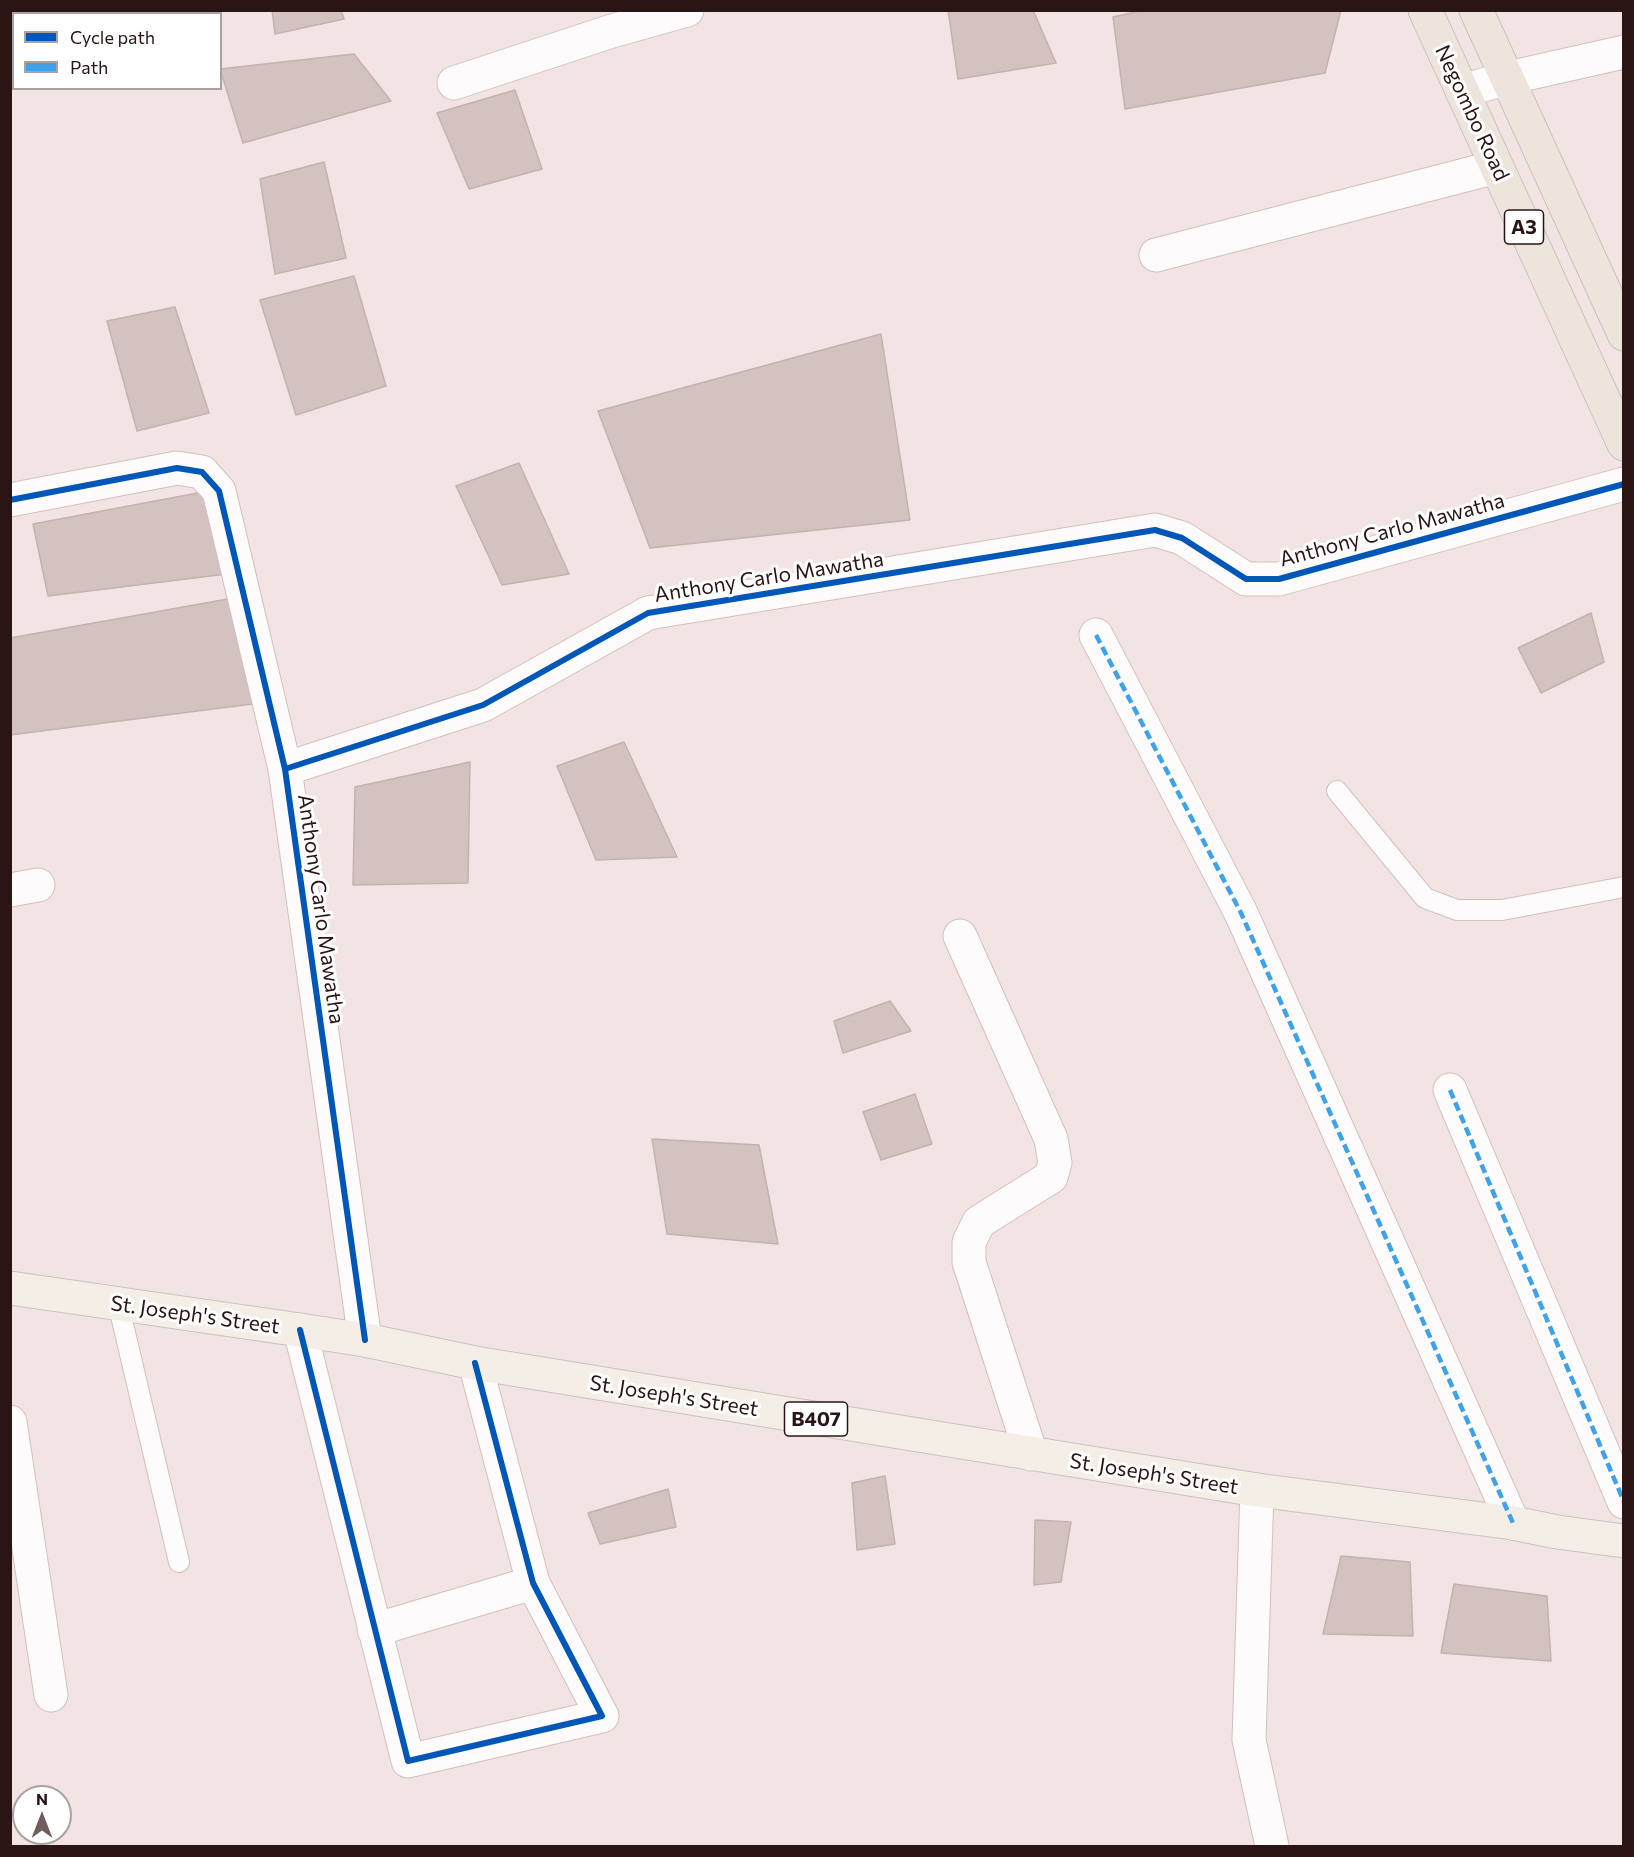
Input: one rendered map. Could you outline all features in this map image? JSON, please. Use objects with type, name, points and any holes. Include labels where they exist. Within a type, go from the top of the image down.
[{"type":"highway","name":"Negombo Road","points":[[1425,10],[1623,444]]},
{"type":"highway","name":"A3","points":[[1476,10],[1621,323]]},
{"type":"main road","name":"St. Joseph's Street","points":[[10,1288],[300,1330],[475,1363],[1257,1490],[1513,1523],[1623,1541]]},
{"type":"street","points":[[454,83],[609,21],[687,10]]},
{"type":"street","points":[[1462,91],[1508,78],[1623,52]]},
{"type":"street","points":[[1156,255],[1497,167]]},
{"type":"street","points":[[10,500],[177,468],[202,472],[219,491],[285,769]]},
{"type":"street","name":"Anthony Carlo Mawatha","points":[[365,1341],[285,769],[483,705],[648,613],[1155,530],[1182,537],[1246,579],[1279,579],[1623,484]]},
{"type":"street","points":[[1096,636],[1240,913],[1513,1523]]},
{"type":"street","points":[[960,936],[1051,1139],[1055,1163],[1051,1177],[979,1222],[969,1242],[969,1262],[1031,1454]]},
{"type":"street","points":[[1450,1090],[1623,1502]]},
{"type":"street","points":[[300,1330],[408,1761],[602,1716],[533,1583],[475,1363]]},
{"type":"street","points":[[10,1422],[51,1695]]},
{"type":"street","points":[[1257,1490],[1249,1740],[1272,1846]]},
{"type":"street","points":[[374,1630],[533,1583]]},
{"type":"lane","points":[[1337,791],[1425,898],[1456,910],[1502,910],[1623,887]]},
{"type":"lane","points":[[118,1304],[179,1562]]},
{"type":"building","points":[[137,10],[205,10],[205,12],[138,12]]},
{"type":"building","points":[[272,10],[341,10],[344,19],[275,34]]},
{"type":"building","points":[[948,10],[1033,10],[1056,63],[958,79]]},
{"type":"building","points":[[1144,10],[1341,10],[1325,73],[1125,109],[1113,17]]},
{"type":"building","points":[[354,54],[391,101],[243,143],[222,75],[222,69]]},
{"type":"building","points":[[515,90],[542,169],[469,189],[437,113]]},
{"type":"building","points":[[324,162],[346,258],[275,274],[260,179]]},
{"type":"building","points":[[354,276],[386,386],[296,415],[260,300]]},
{"type":"building","points":[[175,307],[209,413],[137,431],[107,321]]},
{"type":"building","points":[[881,334],[910,520],[650,548],[598,411]]},
{"type":"building","points":[[519,463],[569,574],[502,585],[456,486]]},
{"type":"building","points":[[203,492],[235,573],[48,596],[33,524]]},
{"type":"building","points":[[239,597],[268,702],[10,735],[10,638]]},
{"type":"building","points":[[1591,613],[1604,662],[1541,693],[1518,648]]},
{"type":"building","points":[[624,742],[677,857],[596,860],[557,766]]},
{"type":"building","points":[[470,762],[468,883],[353,885],[355,787]]},
{"type":"building","points":[[890,1001],[911,1031],[843,1053],[834,1021]]},
{"type":"building","points":[[915,1094],[932,1144],[881,1160],[863,1112]]},
{"type":"building","points":[[652,1139],[759,1145],[778,1244],[667,1234]]},
{"type":"building","points":[[885,1476],[895,1544],[857,1550],[852,1483]]},
{"type":"building","points":[[668,1489],[676,1527],[600,1544],[588,1513]]},
{"type":"building","points":[[1035,1520],[1071,1522],[1061,1582],[1034,1585]]},
{"type":"building","points":[[1341,1556],[1410,1562],[1413,1636],[1323,1634]]},
{"type":"building","points":[[1454,1584],[1547,1596],[1551,1661],[1441,1653]]},
{"type":"marked path","points":[[1096,635],[1241,913],[1513,1523]]},
{"type":"marked path","points":[[1450,1090],[1624,1502]]},
{"type":"cycle path","points":[[10,500],[177,468],[202,472],[219,491],[285,769],[365,1340]]},
{"type":"cycle path","points":[[285,769],[483,705],[648,613],[1155,530],[1182,538],[1246,579],[1279,579],[1624,484]]},
{"type":"cycle path","points":[[300,1330],[408,1761],[602,1716],[533,1583],[475,1363]]}]
